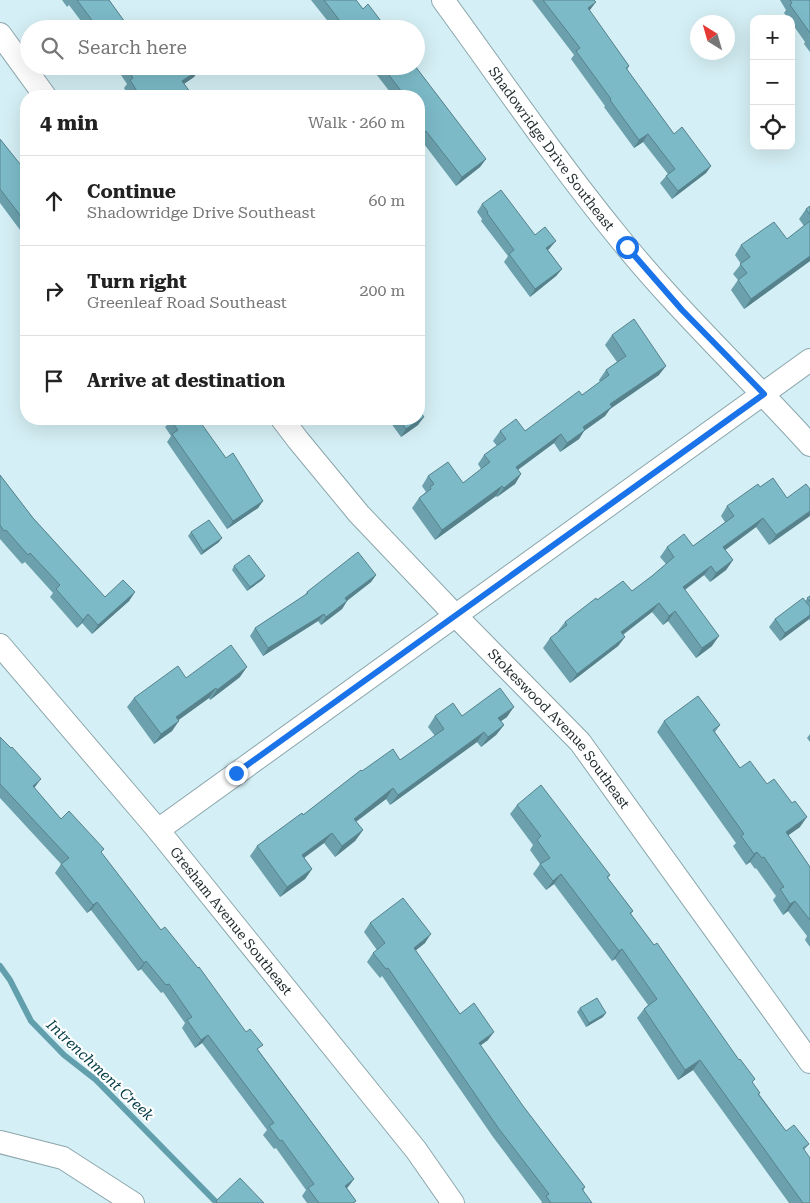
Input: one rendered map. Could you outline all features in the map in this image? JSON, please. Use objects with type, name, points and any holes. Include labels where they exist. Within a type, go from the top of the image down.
[{"type":"street","name":"Shadowridge Drive Southeast","points":[[443,0],[616,234],[682,310],[764,394],[810,445]]},
{"type":"street","points":[[0,34],[20,62]]},
{"type":"street","points":[[30,75],[41,90]]},
{"type":"street","points":[[158,830],[810,360]]},
{"type":"street","name":"Stokeswood Avenue Southeast","points":[[287,425],[359,514],[580,742],[810,1062]]},
{"type":"street","name":"Gresham Avenue Southeast","points":[[0,645],[158,830],[416,1150],[453,1203]]},
{"type":"street","points":[[0,1142],[63,1158],[133,1203]]},
{"type":"building","points":[[77,0],[109,0],[123,20],[92,20]]},
{"type":"building","points":[[324,0],[356,0],[363,9],[368,4],[380,20],[339,20]]},
{"type":"building","points":[[543,0],[594,0],[596,2],[588,8],[629,66],[626,68],[674,134],[682,127],[711,166],[678,191],[666,176],[675,169],[648,134],[639,140],[576,51],[580,48]]},
{"type":"building","points":[[790,0],[810,0],[810,33],[790,5],[792,3]]},
{"type":"building","points":[[131,75],[191,75],[182,81],[189,90],[136,90],[130,80],[133,78]]},
{"type":"building","points":[[389,75],[422,75],[486,159],[462,177],[425,132],[425,90],[400,90]]},
{"type":"building","points":[[0,139],[20,164],[20,215],[0,189]]},
{"type":"building","points":[[501,190],[535,235],[545,227],[556,241],[546,248],[562,269],[535,289],[509,254],[514,250],[482,204]]},
{"type":"building","points":[[810,206],[810,215],[806,209]]},
{"type":"building","points":[[810,221],[810,256],[751,299],[738,280],[747,273],[740,264],[750,257],[741,245],[774,222],[787,239]]},
{"type":"building","points":[[634,319],[666,366],[610,404],[612,407],[583,427],[585,430],[567,443],[561,434],[516,467],[521,474],[504,488],[502,486],[442,530],[419,498],[431,489],[430,487],[434,484],[428,476],[448,462],[463,483],[490,462],[484,455],[506,439],[500,431],[516,419],[525,431],[579,391],[582,395],[609,375],[606,370],[626,356],[612,335]]},
{"type":"building","points":[[174,425],[202,425],[226,458],[233,453],[263,501],[233,521],[172,434],[178,430]]},
{"type":"building","points":[[403,425],[412,425],[406,429]]},
{"type":"building","points":[[0,475],[33,518],[105,597],[123,580],[135,592],[98,625],[88,614],[83,620],[56,589],[60,585],[0,525]]},
{"type":"building","points":[[773,478],[787,498],[806,484],[810,489],[810,511],[776,535],[763,518],[723,547],[733,560],[716,573],[711,566],[683,587],[719,636],[702,648],[675,611],[669,616],[659,603],[621,632],[625,637],[577,674],[550,638],[567,625],[565,622],[596,598],[597,600],[623,581],[632,591],[674,557],[667,547],[684,534],[693,546],[734,516],[727,506],[758,484],[760,487]]},
{"type":"building","points":[[209,520],[222,538],[203,551],[191,532]]},
{"type":"building","points":[[358,552],[376,575],[345,598],[347,601],[326,617],[324,614],[268,648],[255,628],[308,593]]},
{"type":"building","points":[[249,555],[265,576],[250,587],[234,566]]},
{"type":"building","points":[[803,598],[810,607],[810,615],[785,633],[775,619]]},
{"type":"building","points":[[231,645],[247,667],[217,690],[216,688],[176,717],[179,721],[161,734],[134,698],[178,666],[186,678]]},
{"type":"building","points":[[500,688],[514,707],[498,718],[504,725],[488,737],[484,732],[398,795],[393,788],[354,819],[363,830],[342,846],[332,833],[302,855],[312,869],[287,887],[257,846],[393,749],[400,760],[444,729],[435,716],[453,703],[462,716]]},
{"type":"building","points":[[698,696],[720,725],[713,730],[740,768],[750,761],[767,784],[774,779],[792,803],[795,801],[807,817],[786,832],[810,867],[810,920],[795,901],[790,904],[780,889],[784,887],[764,857],[762,858],[757,852],[754,854],[741,836],[744,834],[664,721]]},
{"type":"building","points":[[0,737],[12,747],[41,779],[33,786],[61,819],[69,811],[104,849],[101,852],[161,930],[165,927],[199,967],[246,1032],[250,1029],[263,1045],[257,1049],[354,1179],[345,1186],[356,1201],[353,1203],[319,1203],[308,1188],[314,1184],[282,1140],[280,1141],[269,1126],[274,1123],[208,1035],[201,1040],[187,1020],[192,1017],[169,984],[166,985],[146,961],[144,963],[97,902],[93,905],[61,864],[69,858],[0,784]]},
{"type":"building","points":[[541,785],[610,875],[607,877],[633,911],[630,913],[654,945],[657,943],[739,1060],[755,1079],[752,1082],[760,1093],[758,1094],[786,1131],[794,1125],[809,1144],[803,1148],[810,1158],[810,1203],[803,1203],[700,1060],[685,1070],[644,1009],[657,999],[622,949],[619,951],[561,874],[553,881],[540,864],[550,858],[537,840],[541,836],[517,805]]},
{"type":"building","points":[[403,898],[431,934],[414,948],[460,1014],[474,1003],[494,1032],[479,1043],[523,1106],[585,1187],[582,1189],[592,1203],[551,1203],[546,1196],[549,1194],[499,1129],[388,968],[386,969],[373,953],[385,943],[370,923]]},
{"type":"building","points":[[597,998],[606,1013],[589,1023],[580,1008]]},
{"type":"building","points":[[240,1178],[264,1203],[217,1203],[216,1201]]},
{"type":"waterway","name":"Intrenchment Creek","points":[[0,966],[10,980],[31,1021],[64,1055],[96,1080],[217,1203]]},
{"type":"route","points":[[236,773],[764,394],[682,310],[627,247]]}]
